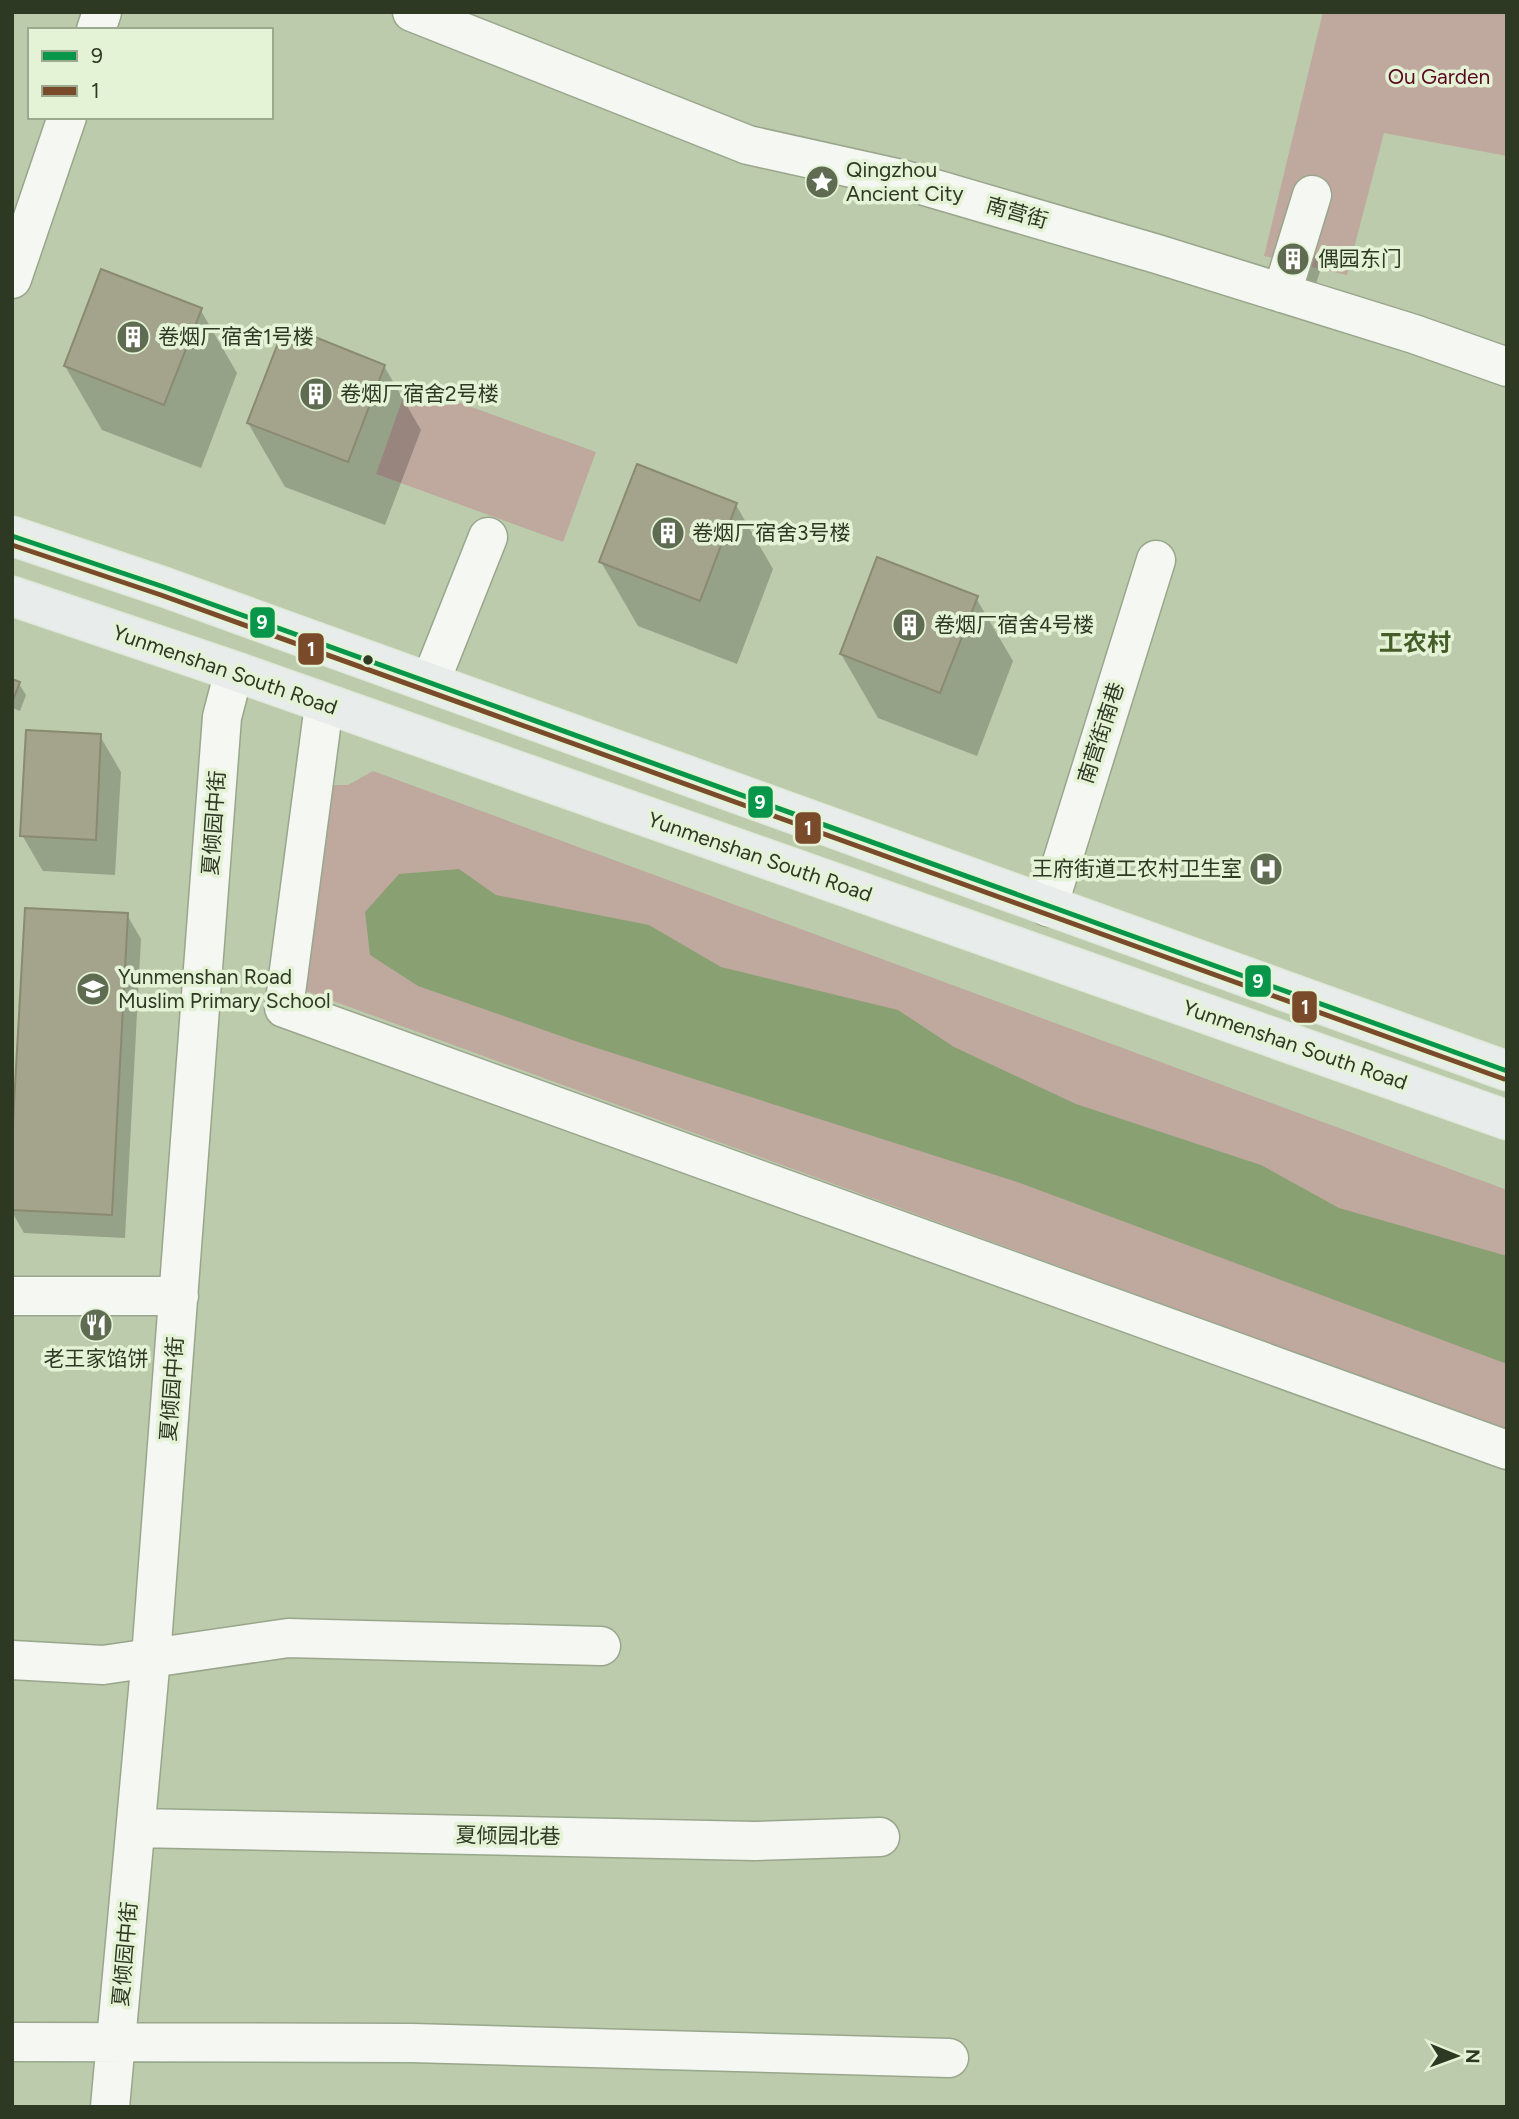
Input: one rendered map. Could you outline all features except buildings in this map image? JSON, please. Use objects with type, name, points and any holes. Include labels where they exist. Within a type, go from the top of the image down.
[{"type":"main road","points":[[12,536],[430,683],[1507,1071]]},
{"type":"main road","name":"Yunmenshan South Road","points":[[12,596],[234,671],[324,705],[1507,1120]]},
{"type":"street","name":"南营街","points":[[412,12],[748,145],[901,179],[1282,293],[1414,334],[1507,367]]},
{"type":"street","points":[[12,279],[66,119]]},
{"type":"street","points":[[1282,293],[1312,195]]},
{"type":"street","points":[[430,683],[488,537]]},
{"type":"street","name":"南营街南巷","points":[[1048,907],[1156,560]]},
{"type":"street","name":"夏倾园中街","points":[[110,2107],[151,1657],[222,717],[234,671]]},
{"type":"street","points":[[324,705],[284,1008],[1507,1450]]},
{"type":"street","points":[[12,1296],[179,1296]]},
{"type":"street","points":[[12,1660],[103,1665],[288,1639],[601,1646]]},
{"type":"street","name":"夏倾园北巷","points":[[136,1828],[755,1841],[880,1837]]},
{"type":"street","points":[[12,2042],[117,2040],[412,2043],[949,2058]]},
{"type":"green space","name":"Ou Garden","points":[[1323,12],[1507,12],[1507,156],[1384,133],[1347,275],[1264,256]]},
{"type":"green space","points":[[408,384],[596,452],[563,542],[376,474]]},
{"type":"green space","points":[[373,771],[1507,1190],[1507,1430],[303,990],[317,785],[348,785]]},
{"type":"shaded area","points":[[459,869],[496,895],[649,925],[721,967],[898,1010],[954,1047],[1076,1104],[1261,1165],[1339,1208],[1507,1256],[1507,1364],[1020,1183],[578,1042],[418,986],[370,955],[365,912],[399,874]]},
{"type":"transit line","name":"9","points":[[12,536],[164,587],[1507,1071]]},
{"type":"transit line","name":"1","points":[[12,545],[161,595],[1504,1079]]},
{"type":"place","name":"Qingzhou Ancient City","points":[[822,182]]},
{"type":"place","name":"偶园东门","points":[[1293,259]]},
{"type":"place","name":"卷烟厂宿舍1号楼","points":[[133,337]]},
{"type":"place","name":"卷烟厂宿舍2号楼","points":[[316,394]]},
{"type":"place","name":"卷烟厂宿舍3号楼","points":[[668,533]]},
{"type":"place","name":"卷烟厂宿舍4号楼","points":[[909,625]]},
{"type":"place","name":"王府街道工农村卫生室","points":[[1266,869]]},
{"type":"place","name":"Yunmenshan Road Muslim Primary School","points":[[93,989]]},
{"type":"place","name":"老王家馅饼","points":[[96,1325]]},
{"type":"district","name":"工农村","points":[[1415,643]]}]
